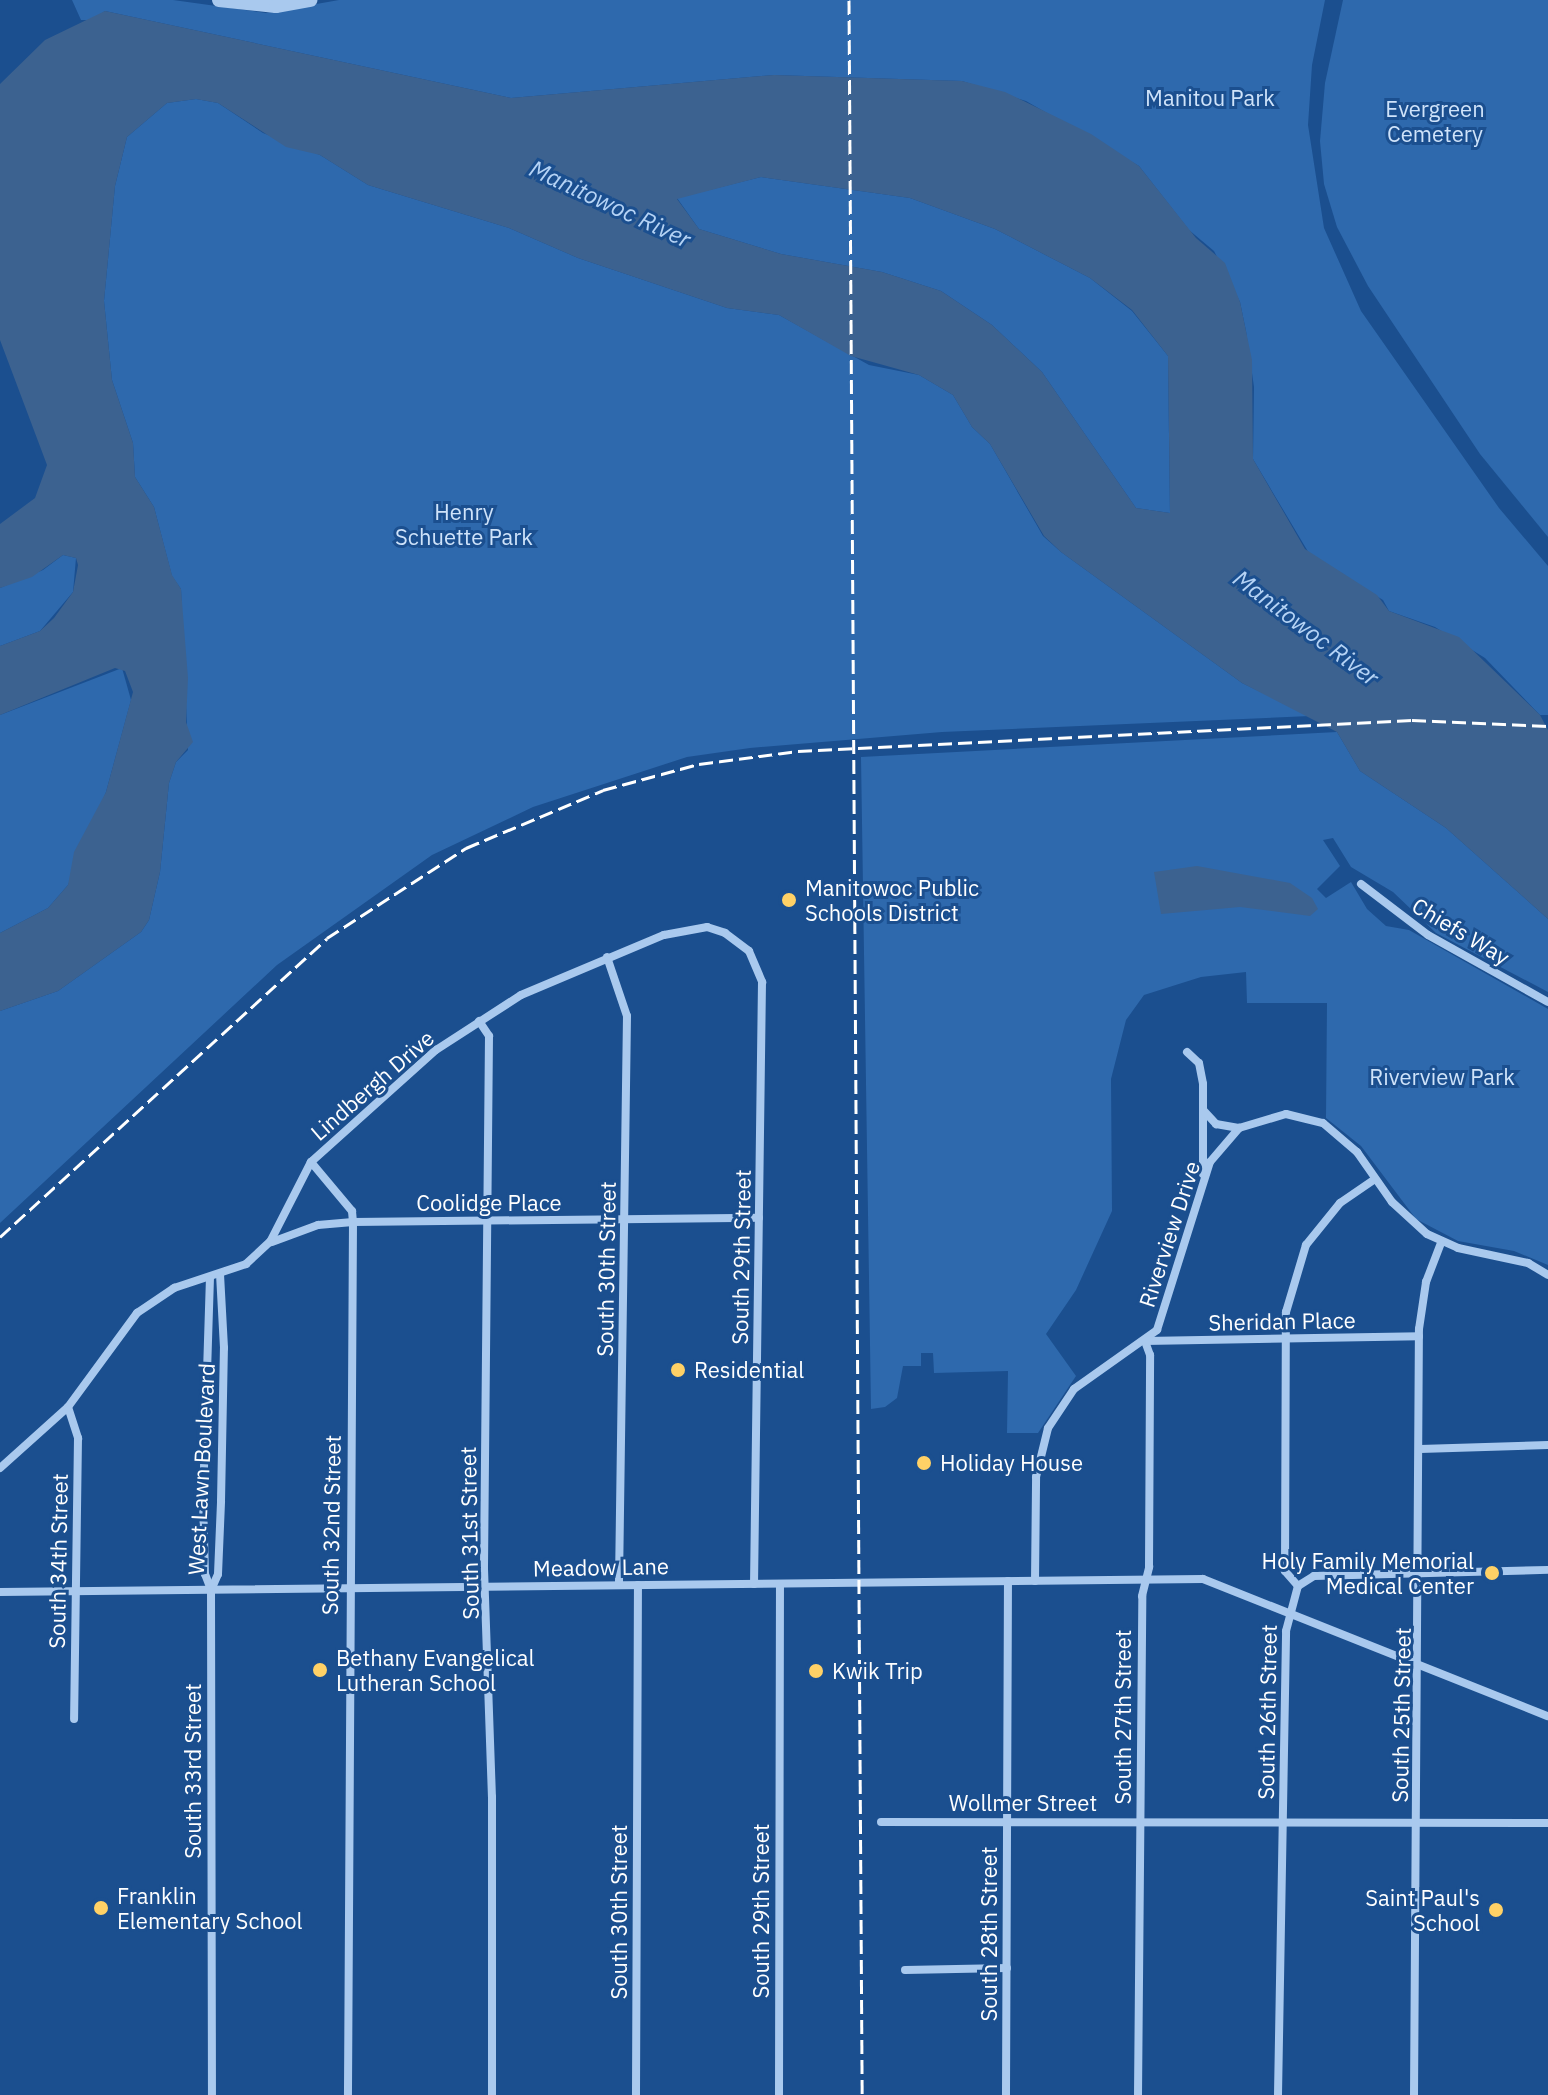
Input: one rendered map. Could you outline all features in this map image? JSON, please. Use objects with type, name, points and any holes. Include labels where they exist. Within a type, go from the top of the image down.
[{"type":"street","points":[[219,0],[276,6],[310,0]]},
{"type":"street","name":"Chiefs Way","points":[[1361,884],[1428,935],[1548,1002]]},
{"type":"street","name":"Lindbergh Drive","points":[[0,1468],[68,1407],[137,1313],[174,1288],[246,1264],[270,1242],[311,1162],[391,1087],[479,1021],[607,957],[686,929],[707,927],[738,940]]},
{"type":"street","name":"South 29th Street","points":[[738,940],[757,961],[762,982],[754,1584]]},
{"type":"street","name":"South 30th Street","points":[[607,957],[627,1016],[619,1585]]},
{"type":"street","name":"South 31st Street","points":[[479,1021],[489,1036],[485,1587],[492,1797],[492,2095]]},
{"type":"street","points":[[1187,1052],[1199,1063],[1203,1110],[1203,1182]]},
{"type":"street","points":[[1203,1110],[1216,1124],[1239,1128],[1270,1116],[1308,1117],[1336,1131],[1403,1214],[1441,1243],[1514,1258],[1548,1275]]},
{"type":"street","name":"Riverview Drive","points":[[1035,1581],[1036,1477],[1048,1428],[1074,1389],[1157,1330],[1214,1153],[1239,1128]]},
{"type":"street","points":[[311,1162],[352,1211],[353,1222]]},
{"type":"street","points":[[1375,1179],[1340,1203],[1306,1245],[1292,1278],[1285,1340],[1285,1571],[1298,1586],[1314,1576],[1548,1570]]},
{"type":"street","name":"Coolidge Place","points":[[270,1242],[318,1225],[353,1222],[759,1218]]},
{"type":"street","name":"South 32nd Street","points":[[348,2095],[348,1589],[353,1222]]},
{"type":"street","name":"South 25th Street","points":[[1414,2095],[1420,1665],[1419,1336],[1423,1291],[1441,1243]]},
{"type":"street","name":"West Lawn Boulevard","points":[[211,1590],[205,1574],[203,1499],[215,1275]]},
{"type":"street","name":"West Lawn Boulevard","points":[[211,1590],[218,1574],[224,1348],[215,1275]]},
{"type":"street","name":"Sheridan Place","points":[[1145,1341],[1419,1336]]},
{"type":"street","name":"South 27th Street","points":[[1138,2095],[1142,1596],[1147,1580],[1150,1355],[1145,1341]]},
{"type":"street","name":"South 34th Street","points":[[68,1407],[78,1438],[74,1719]]},
{"type":"street","points":[[1420,1449],[1548,1445]]},
{"type":"street","name":"Meadow Lane","points":[[0,1592],[1203,1579],[1287,1611]]},
{"type":"street","name":"South 28th Street","points":[[1006,2095],[1008,1581]]},
{"type":"street","name":"South 29th Street","points":[[779,2095],[780,1584]]},
{"type":"street","name":"South 30th Street","points":[[636,2095],[638,1585]]},
{"type":"street","name":"South 26th Street","points":[[1278,2095],[1287,1611],[1298,1586]]},
{"type":"street","name":"South 33rd Street","points":[[211,1590],[212,2095]]},
{"type":"street","points":[[1287,1611],[1548,1716]]},
{"type":"street","name":"Wollmer Street","points":[[881,1822],[1284,1820],[1548,1823]]},
{"type":"street","points":[[905,1970],[1007,1968]]},
{"type":"green space","name":"Manitou Park","points":[[72,0],[173,0],[266,13],[339,0],[1325,0],[1312,65],[1308,125],[1324,228],[1361,311],[1499,508],[1548,566],[1548,715],[1540,715],[1485,658],[1435,627],[1389,611],[1383,600],[1310,555],[1253,459],[1254,387],[1246,331],[1240,302],[1214,251],[1189,230],[1139,166],[1026,101],[962,81],[774,75],[511,98],[105,11],[92,20],[81,20]]},
{"type":"green space","name":"Evergreen Cemetery","points":[[1343,0],[1548,0],[1548,537],[1480,454],[1368,286],[1337,227],[1324,184],[1320,141],[1325,83]]},
{"type":"green space","name":"Henry Schuette Park","points":[[196,99],[218,103],[263,133],[320,155],[368,185],[509,228],[578,258],[727,308],[779,315],[869,365],[919,375],[953,395],[972,427],[990,444],[1043,536],[1061,552],[1242,683],[1310,716],[942,732],[750,748],[687,757],[533,807],[432,855],[277,965],[0,1223],[0,1011],[58,991],[141,932],[149,920],[160,872],[169,783],[176,762],[188,750],[181,589],[172,576],[154,507],[135,477],[133,443],[112,380],[104,301],[115,186],[127,137],[167,103]]},
{"type":"green space","points":[[761,177],[910,198],[995,229],[1090,278],[1132,311],[1168,356],[1170,513],[1136,508],[1042,372],[992,325],[941,291],[882,272],[781,254],[699,229],[677,198]]},
{"type":"green space","points":[[63,555],[76,558],[73,592],[40,631],[0,646],[0,588],[43,570]]},
{"type":"green space","points":[[122,668],[131,700],[106,792],[68,885],[48,908],[0,933],[0,715]]},
{"type":"green space","name":"Riverview Park","points":[[1337,732],[1360,771],[1446,828],[1548,919],[1548,992],[1436,933],[1393,892],[1351,867],[1333,838],[1323,840],[1340,866],[1317,889],[1326,898],[1351,882],[1367,909],[1386,926],[1409,930],[1548,1009],[1548,1265],[1514,1251],[1458,1241],[1416,1219],[1361,1146],[1326,1118],[1327,1003],[1247,1003],[1246,972],[1201,977],[1144,995],[1126,1020],[1111,1079],[1112,1211],[1076,1290],[1046,1334],[1076,1376],[1038,1433],[1007,1433],[1008,1371],[934,1373],[933,1353],[921,1353],[921,1366],[903,1366],[897,1398],[885,1407],[871,1409],[861,757]]},
{"type":"water","name":"Manitowoc River","points":[[105,11],[511,98],[774,75],[962,81],[1005,92],[1091,134],[1139,166],[1196,238],[1225,263],[1240,302],[1252,360],[1253,459],[1305,549],[1377,595],[1389,611],[1459,637],[1540,715],[1548,730],[1548,919],[1446,828],[1360,771],[1337,732],[1242,683],[1061,552],[1044,536],[990,444],[972,427],[953,395],[919,375],[851,356],[779,315],[727,308],[578,258],[509,228],[368,185],[320,155],[286,147],[218,103],[196,99],[167,103],[127,137],[115,186],[104,301],[112,380],[133,443],[135,477],[154,507],[172,575],[181,589],[188,678],[186,722],[193,742],[176,762],[169,783],[160,872],[149,920],[141,932],[58,991],[0,1011],[0,933],[48,908],[68,885],[74,852],[106,792],[133,692],[125,671],[115,668],[0,715],[0,646],[40,631],[54,618],[73,592],[78,565],[76,558],[63,555],[32,577],[0,588],[0,524],[35,498],[47,465],[0,340],[0,84],[45,40]],"holes":[[[761,177],[910,198],[995,229],[1090,278],[1132,310],[1168,356],[1170,513],[1136,508],[1042,372],[992,325],[941,291],[882,272],[781,254],[699,229],[677,199]]]},
{"type":"water","points":[[1197,866],[1290,883],[1312,898],[1318,909],[1310,916],[1240,907],[1161,914],[1154,872]]},
{"type":"railway","points":[[849,0],[862,2095]]},
{"type":"railway","points":[[0,1237],[327,938],[466,848],[603,790],[699,764],[798,751],[1412,720],[1548,726]]},
{"type":"place","name":"Manitowoc Public Schools District","points":[[789,900]]},
{"type":"place","name":"Residential","points":[[678,1370]]},
{"type":"place","name":"Holiday House","points":[[924,1463]]},
{"type":"place","name":"Holy Family Memorial Medical Center","points":[[1492,1573]]},
{"type":"place","name":"Bethany Evangelical Lutheran School","points":[[320,1670]]},
{"type":"place","name":"Kwik Trip","points":[[816,1671]]},
{"type":"place","name":"Franklin Elementary School","points":[[101,1908]]},
{"type":"place","name":"Saint Paul's School","points":[[1496,1910]]}]
